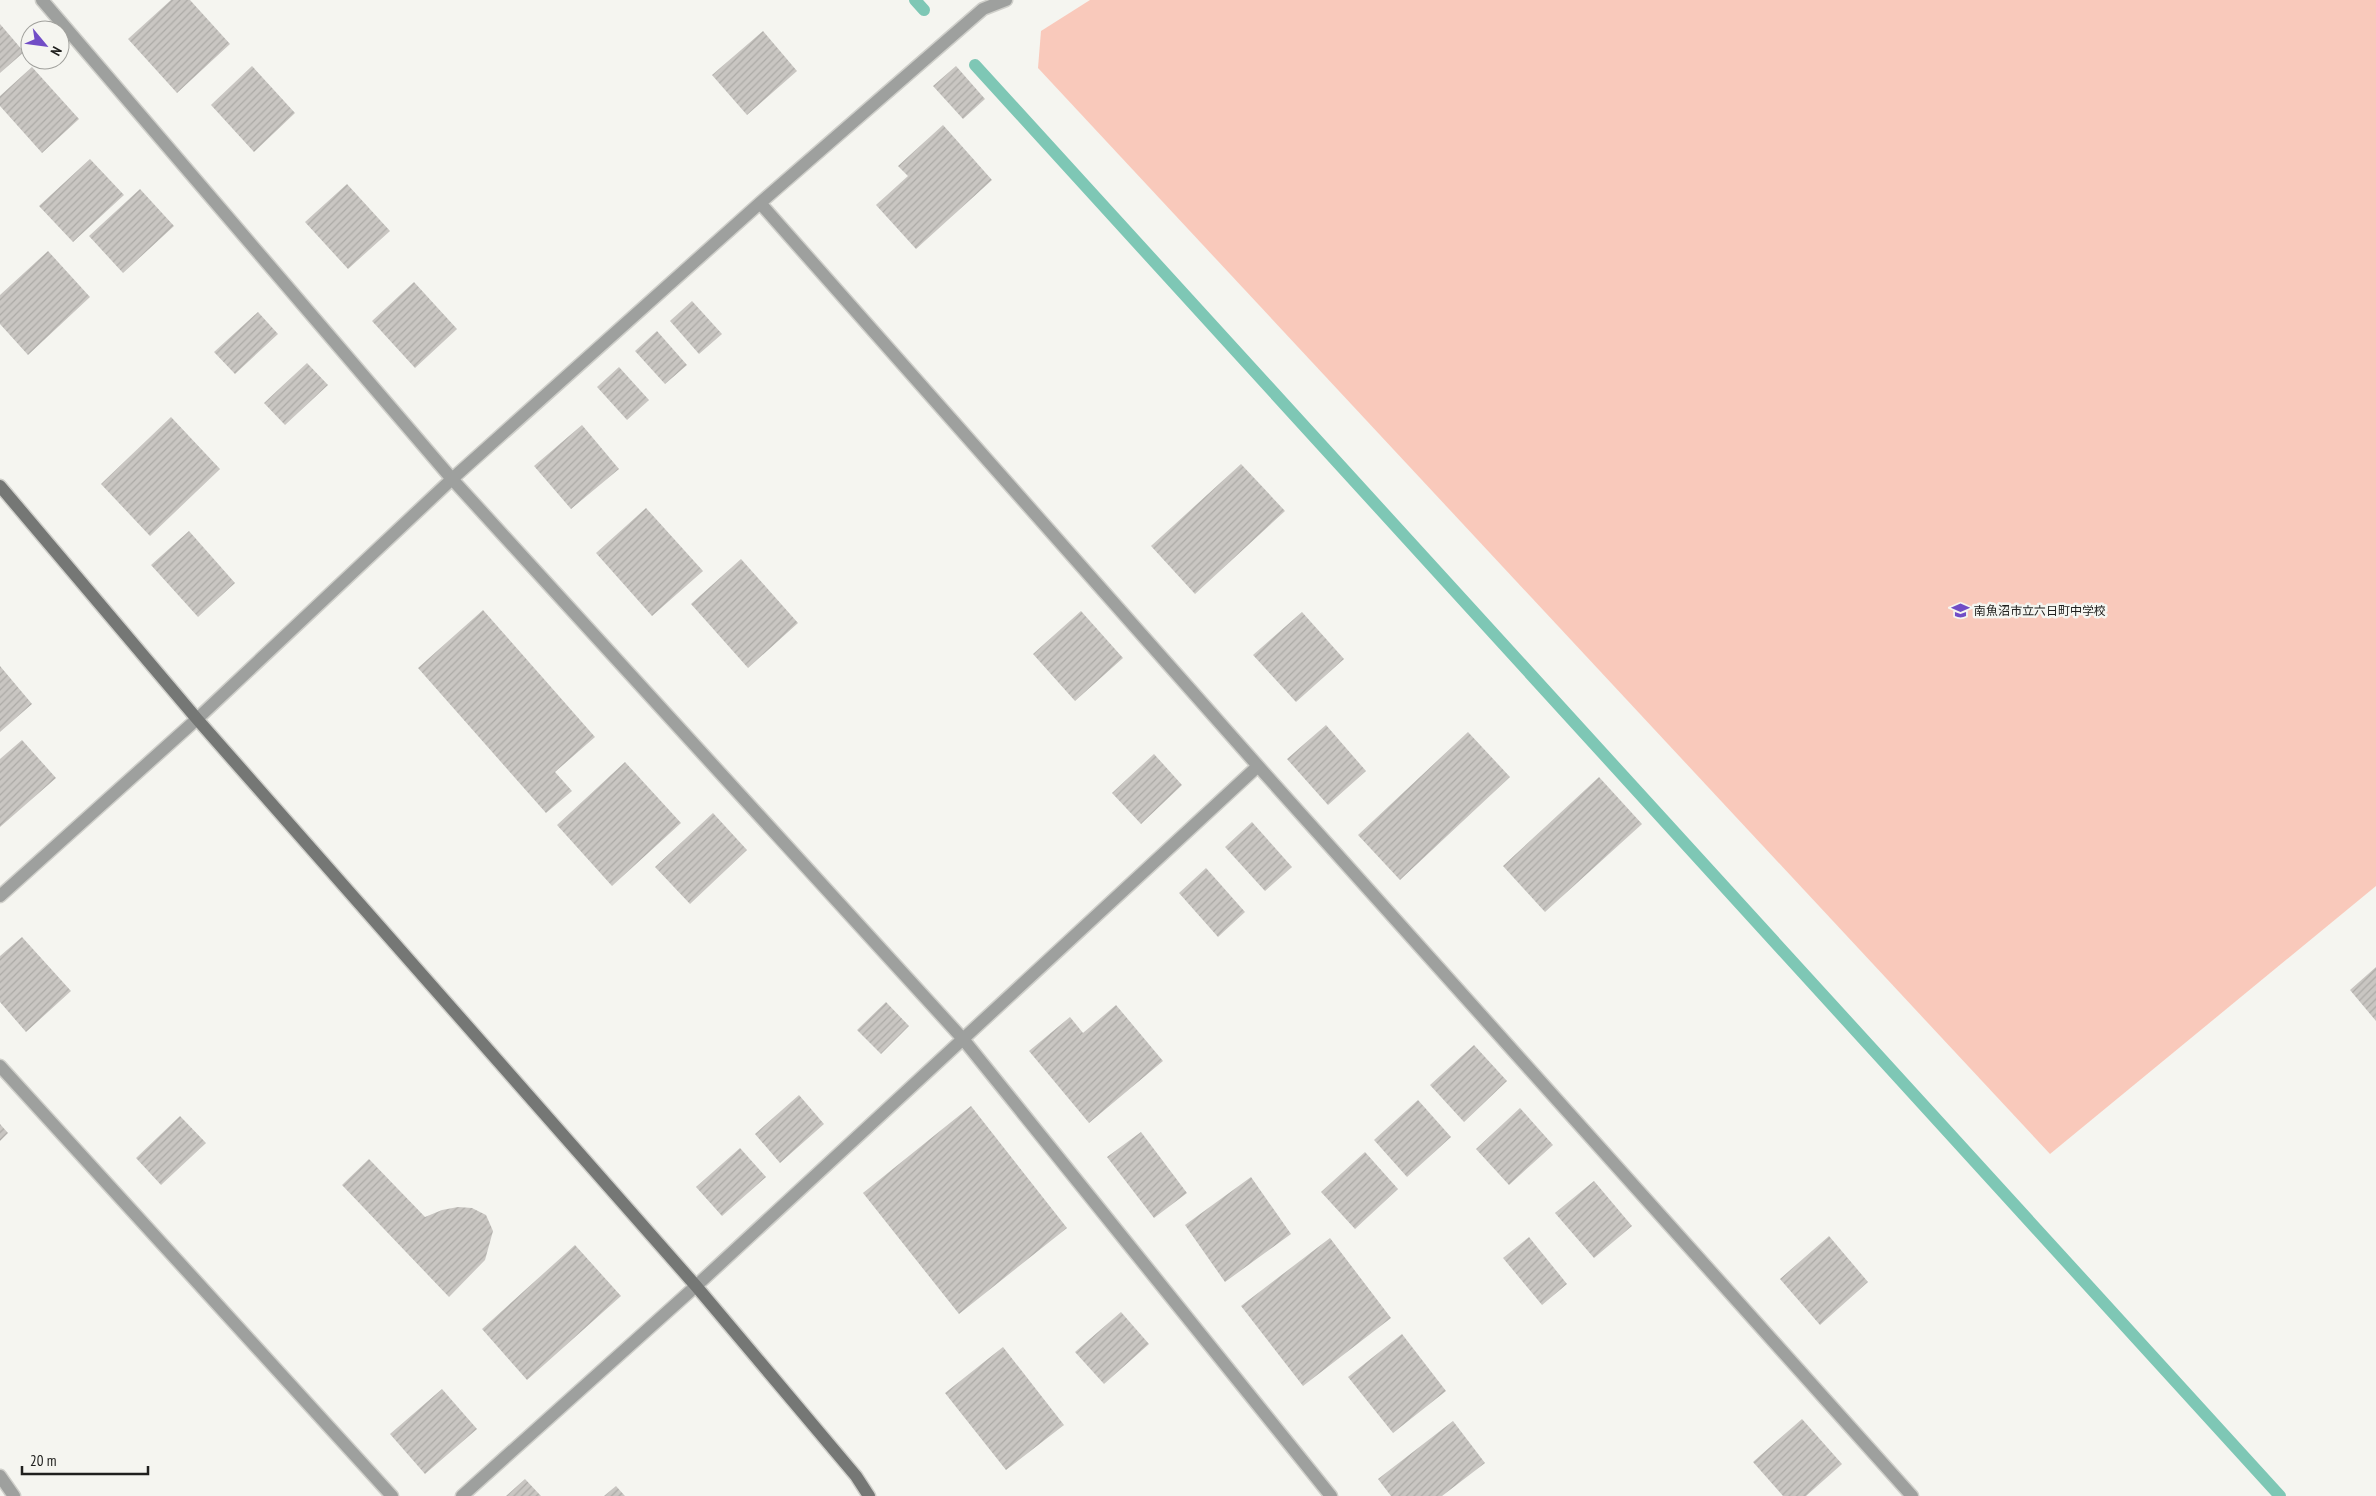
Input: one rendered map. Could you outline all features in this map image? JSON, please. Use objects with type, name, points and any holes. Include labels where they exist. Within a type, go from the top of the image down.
[{"type":"street","points":[[42,0],[452,479],[963,1039],[1331,1496]]},
{"type":"street","points":[[0,896],[197,720],[452,479],[760,202],[983,10],[1006,0]]},
{"type":"street","points":[[760,202],[1258,766],[1912,1496]]},
{"type":"street","points":[[0,486],[197,720],[696,1286],[856,1476],[868,1496]]},
{"type":"street","points":[[462,1496],[696,1286],[1258,766]]},
{"type":"street","points":[[0,1066],[392,1496]]},
{"type":"street","points":[[0,1476],[14,1496]]},
{"type":"shaded area","name":"南魚沼市立六日町中学校","points":[[1090,0],[2376,0],[2376,886],[2050,1154],[1038,68],[1041,31]]},
{"type":"building","points":[[171,0],[190,0],[230,44],[177,93],[128,39]]},
{"type":"building","points":[[0,24],[20,47],[20,56],[0,73]]},
{"type":"building","points":[[763,31],[797,71],[747,115],[712,75]]},
{"type":"building","points":[[252,66],[295,113],[254,152],[211,105]]},
{"type":"building","points":[[956,66],[985,99],[963,119],[933,86]]},
{"type":"building","points":[[29,70],[35,70],[79,119],[42,153],[0,106],[0,96]]},
{"type":"building","points":[[943,125],[992,180],[916,249],[876,205],[908,176],[898,166]]},
{"type":"building","points":[[90,159],[124,195],[73,242],[39,206]]},
{"type":"building","points":[[347,184],[390,231],[348,269],[305,222]]},
{"type":"building","points":[[140,189],[174,226],[123,273],[89,236]]},
{"type":"building","points":[[48,251],[90,297],[28,355],[0,324],[0,295]]},
{"type":"building","points":[[414,282],[457,329],[415,368],[372,321]]},
{"type":"building","points":[[692,301],[722,334],[699,354],[670,321]]},
{"type":"building","points":[[258,312],[278,334],[235,374],[214,352]]},
{"type":"building","points":[[657,331],[687,365],[665,384],[635,351]]},
{"type":"building","points":[[307,363],[328,385],[285,425],[264,403]]},
{"type":"building","points":[[619,367],[649,400],[627,420],[597,387]]},
{"type":"building","points":[[171,417],[220,469],[150,536],[101,484]]},
{"type":"building","points":[[582,425],[619,469],[571,509],[534,466]]},
{"type":"building","points":[[1241,464],[1285,511],[1195,594],[1151,546]]},
{"type":"building","points":[[646,508],[703,571],[652,616],[596,553]]},
{"type":"building","points":[[189,531],[235,583],[198,617],[151,565]]},
{"type":"building","points":[[741,559],[798,623],[748,668],[691,604]]},
{"type":"building","points":[[483,610],[595,737],[555,772],[572,791],[546,813],[418,668]]},
{"type":"building","points":[[1081,611],[1123,658],[1075,701],[1033,654]]},
{"type":"building","points":[[1302,612],[1344,659],[1296,702],[1253,655]]},
{"type":"building","points":[[0,666],[32,704],[0,732]]},
{"type":"building","points":[[1326,725],[1366,771],[1328,805],[1287,759]]},
{"type":"building","points":[[1468,732],[1510,777],[1400,880],[1358,835]]},
{"type":"building","points":[[22,740],[56,778],[0,827],[0,759]]},
{"type":"building","points":[[1154,754],[1182,785],[1141,824],[1112,793]]},
{"type":"building","points":[[625,762],[681,823],[612,886],[557,825]]},
{"type":"building","points":[[1599,777],[1642,824],[1545,912],[1503,866]]},
{"type":"building","points":[[713,813],[747,850],[690,904],[655,867]]},
{"type":"building","points":[[1252,822],[1292,867],[1265,891],[1225,847]]},
{"type":"building","points":[[1206,868],[1245,912],[1218,937],[1179,893]]},
{"type":"building","points":[[22,937],[71,991],[26,1032],[0,1002],[0,956]]},
{"type":"building","points":[[2376,967],[2376,1021],[2350,990]]},
{"type":"building","points":[[886,1002],[909,1026],[881,1054],[857,1030]]},
{"type":"building","points":[[1116,1005],[1163,1061],[1089,1123],[1029,1051],[1070,1017],[1083,1033]]},
{"type":"building","points":[[1474,1045],[1507,1081],[1464,1122],[1430,1085]]},
{"type":"building","points":[[799,1095],[824,1124],[780,1163],[755,1134]]},
{"type":"building","points":[[1418,1100],[1451,1137],[1407,1177],[1374,1140]]},
{"type":"building","points":[[971,1106],[1067,1228],[959,1314],[863,1193]]},
{"type":"building","points":[[1520,1108],[1553,1145],[1509,1185],[1476,1149]]},
{"type":"building","points":[[180,1116],[206,1143],[161,1185],[136,1158]]},
{"type":"building","points":[[0,1124],[8,1133],[0,1141]]},
{"type":"building","points":[[1141,1132],[1187,1193],[1154,1218],[1107,1157]]},
{"type":"building","points":[[740,1148],[766,1177],[722,1216],[696,1187]]},
{"type":"building","points":[[1365,1152],[1398,1189],[1355,1229],[1321,1192]]},
{"type":"building","points":[[369,1159],[425,1217],[442,1210],[458,1207],[472,1208],[486,1215],[493,1231],[485,1260],[449,1297],[342,1185]]},
{"type":"building","points":[[1251,1177],[1291,1234],[1225,1282],[1185,1225]]},
{"type":"building","points":[[1594,1181],[1632,1226],[1594,1258],[1555,1213]]},
{"type":"building","points":[[1829,1236],[1868,1282],[1820,1325],[1780,1279]]},
{"type":"building","points":[[1529,1237],[1567,1284],[1542,1305],[1503,1258]]},
{"type":"building","points":[[1330,1238],[1391,1318],[1303,1386],[1241,1306]]},
{"type":"building","points":[[575,1245],[621,1296],[527,1380],[482,1329]]},
{"type":"building","points":[[1121,1312],[1149,1344],[1104,1384],[1075,1352]]},
{"type":"building","points":[[1402,1334],[1446,1391],[1393,1433],[1348,1377]]},
{"type":"building","points":[[1003,1347],[1064,1425],[1006,1470],[945,1393]]},
{"type":"building","points":[[442,1389],[477,1429],[425,1474],[390,1434]]},
{"type":"building","points":[[1802,1419],[1842,1464],[1806,1496],[1783,1496],[1753,1462]]},
{"type":"building","points":[[1453,1421],[1485,1463],[1442,1496],[1391,1496],[1378,1479]]},
{"type":"building","points":[[525,1479],[541,1496],[506,1496]]},
{"type":"building","points":[[616,1486],[625,1496],[604,1496]]},
{"type":"waterway","points":[[915,0],[924,10]]},
{"type":"waterway","points":[[975,65],[2280,1496]]},
{"type":"place","name":"南魚沼市立六日町中学校","points":[[1960,611]]}]
